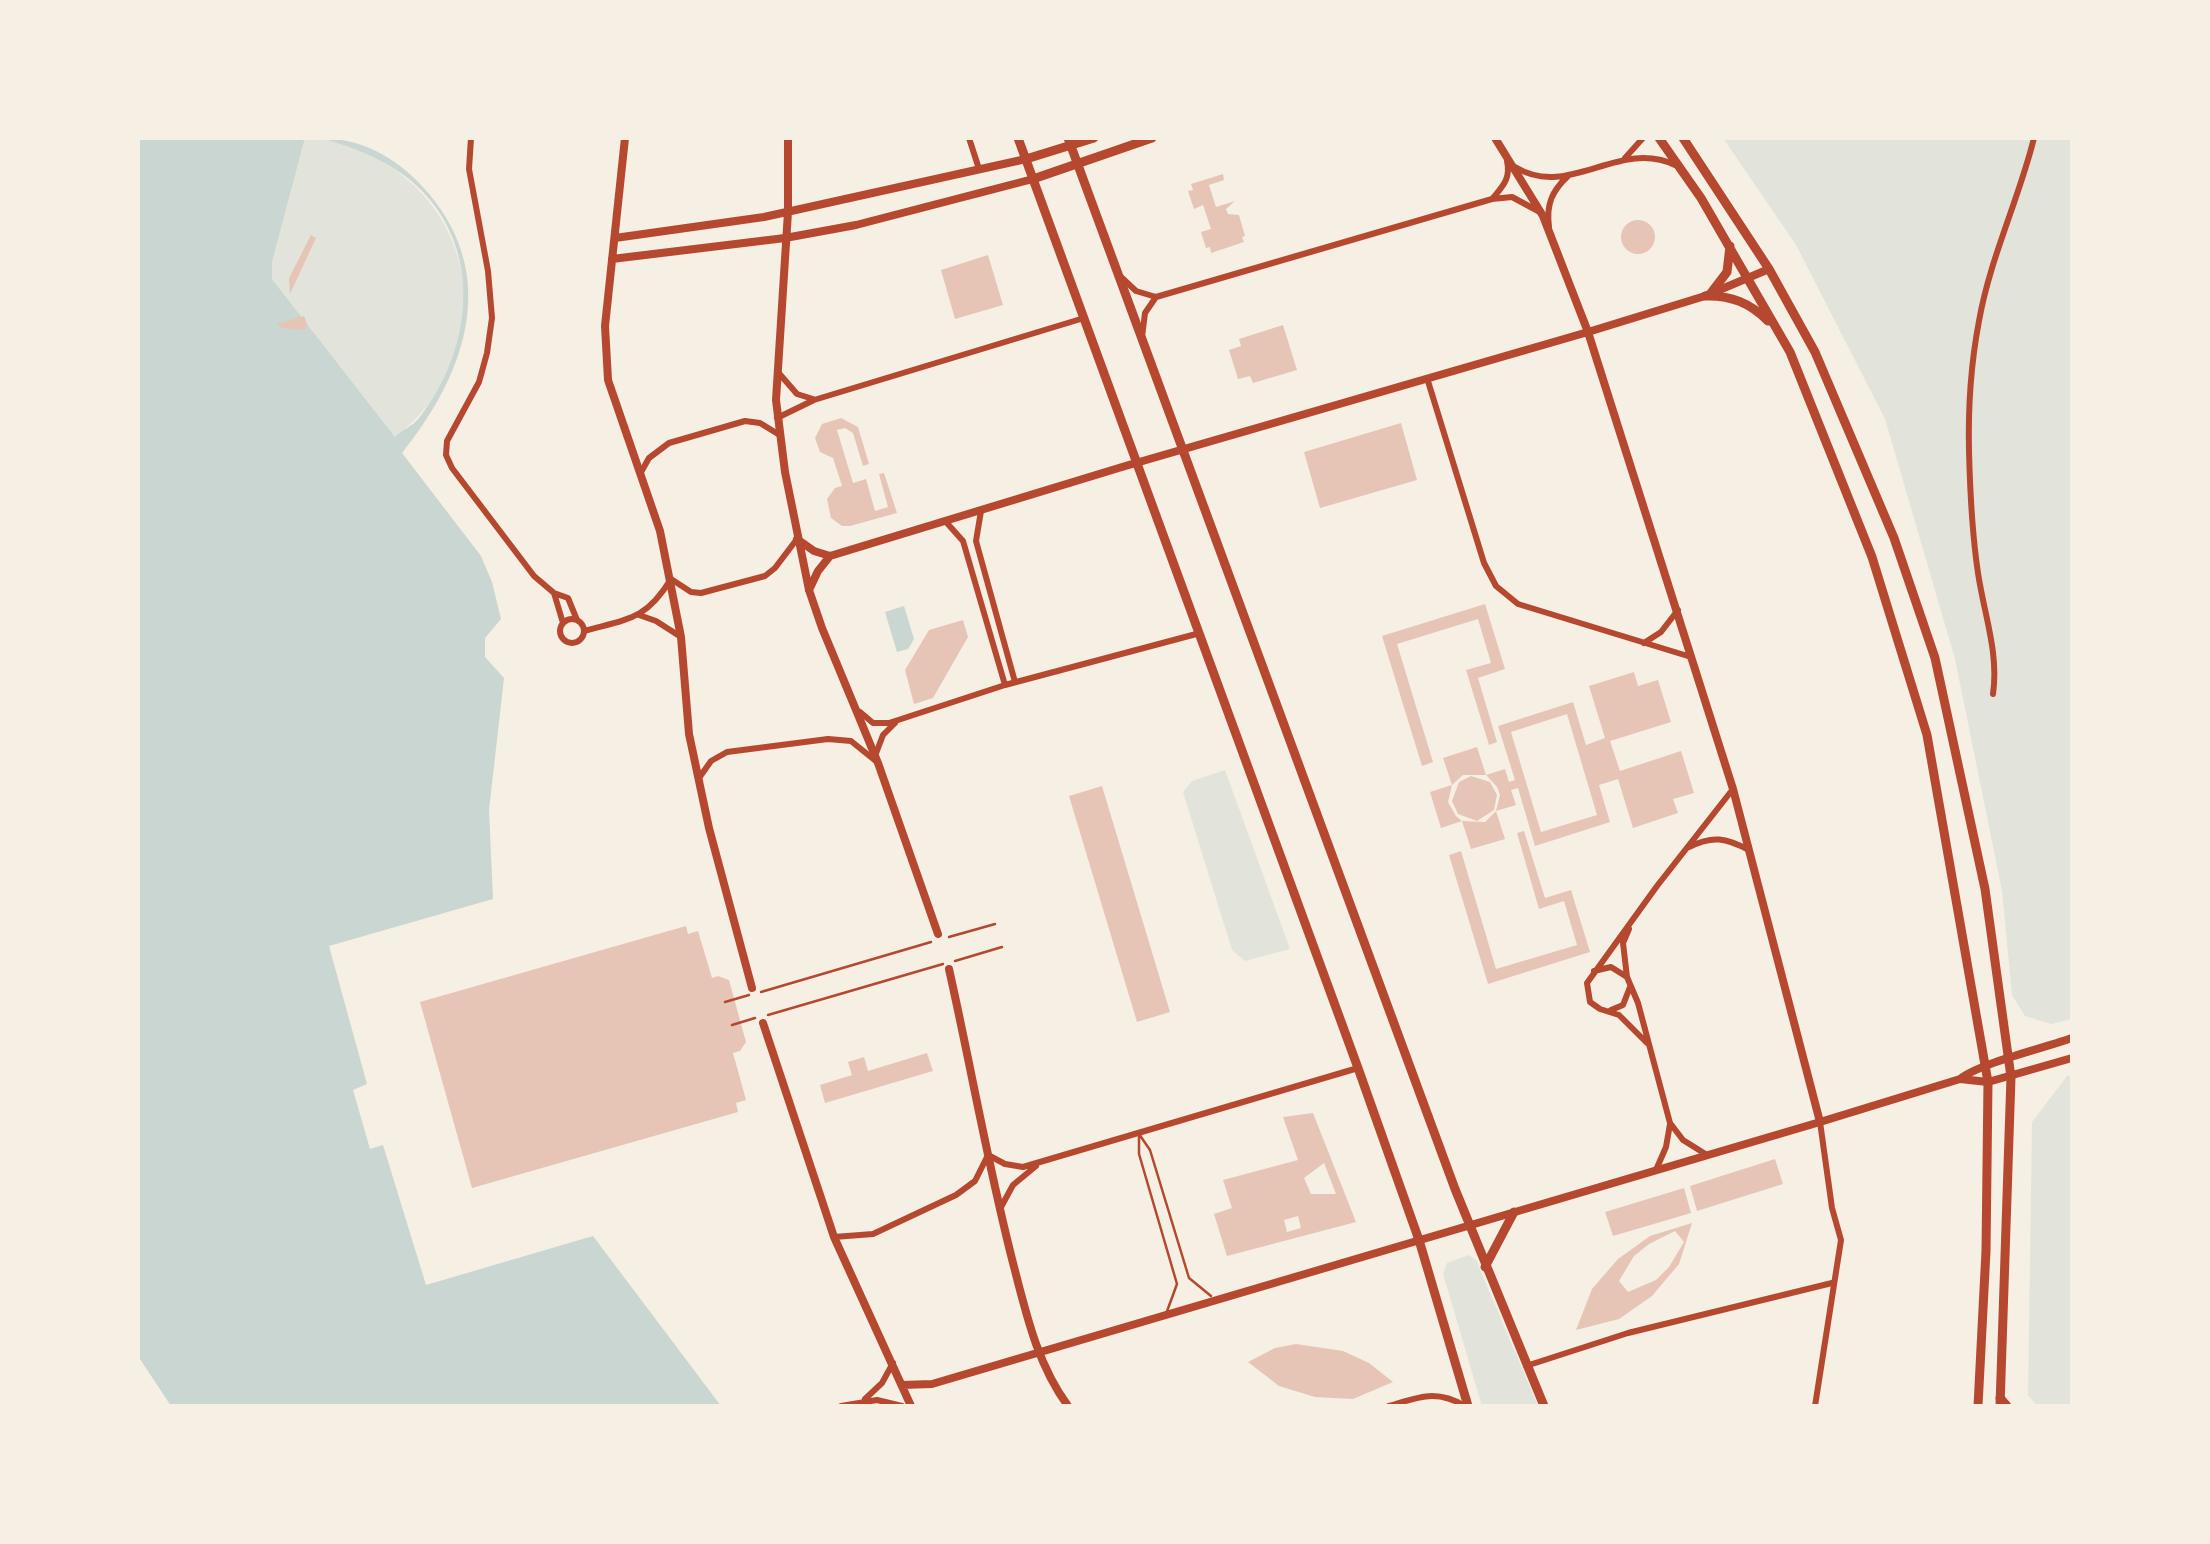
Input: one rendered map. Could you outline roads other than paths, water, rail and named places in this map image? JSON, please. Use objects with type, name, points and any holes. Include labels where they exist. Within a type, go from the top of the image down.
[{"type":"main road","points":[[1018,138],[1419,1240],[1467,1406]]},
{"type":"main road","points":[[1026,158],[1069,142],[1094,138]]},
{"type":"main road","points":[[1033,180],[1152,138]]},
{"type":"main road","points":[[1659,138],[1730,246],[1790,352],[1872,556],[1927,736],[1988,1082],[1986,1251],[1978,1406]]},
{"type":"main road","points":[[1682,138],[1769,269],[1815,352],[1894,538],[1935,658],[1985,889],[2011,1077],[2002,1404]]},
{"type":"main road","points":[[1069,142],[1468,1224],[1544,1406]]},
{"type":"main road","points":[[1708,295],[1727,272],[1730,246]]},
{"type":"main road","points":[[1708,295],[1746,303],[1766,319],[1790,352]]},
{"type":"main road","points":[[1486,1267],[1514,1212]]},
{"type":"street","points":[[471,138],[469,169],[490,286],[490,335],[479,382],[445,448],[448,463],[534,576],[554,593],[568,598],[584,632]]},
{"type":"street","points":[[625,138],[605,326],[608,380],[660,531],[681,637],[686,713],[698,779],[752,988]]},
{"type":"street","points":[[788,138],[788,212],[777,371],[778,434],[810,590],[938,934]]},
{"type":"street","points":[[969,138],[979,170]]},
{"type":"street","points":[[1494,138],[1550,230],[1588,332],[1733,789],[1820,1122],[1832,1208],[1841,1240],[1814,1406]]},
{"type":"street","points":[[1624,159],[1643,138]]},
{"type":"street","points":[[1993,694],[1996,660],[1972,526],[1972,379],[1979,319],[2034,138]]},
{"type":"street","points":[[1492,199],[1510,172],[1506,156]]},
{"type":"street","points":[[615,238],[788,212],[1026,158]]},
{"type":"street","points":[[1513,165],[1532,177],[1550,179],[1624,159],[1656,158],[1676,166]]},
{"type":"street","points":[[1550,230],[1551,197],[1569,176]]},
{"type":"street","points":[[612,258],[786,238],[856,225],[1033,180]]},
{"type":"street","points":[[1119,275],[1136,291],[1156,297],[1492,199],[1512,198],[1543,216]]},
{"type":"street","points":[[798,539],[814,551],[830,556],[1588,332],[1708,295],[1769,269]]},
{"type":"street","points":[[1142,338],[1145,314],[1156,297]]},
{"type":"street","points":[[776,418],[814,400],[1084,318]]},
{"type":"street","points":[[777,371],[797,394],[814,400]]},
{"type":"street","points":[[1427,378],[1484,563],[1496,586],[1518,604],[1693,658]]},
{"type":"street","points":[[639,475],[649,458],[682,439],[744,421],[760,423],[778,434]]},
{"type":"street","points":[[981,511],[976,541],[1016,682]]},
{"type":"street","points":[[946,522],[964,541],[1004,685]]},
{"type":"street","points":[[671,579],[691,592],[700,593],[764,576],[798,539]]},
{"type":"street","points":[[810,590],[830,556]]},
{"type":"street","points":[[554,593],[562,624],[560,633],[566,642],[580,640],[584,632],[639,615],[653,606],[671,579]]},
{"type":"street","points":[[1643,644],[1660,632],[1678,610]]},
{"type":"street","points":[[639,615],[656,620],[681,637]]},
{"type":"street","points":[[562,624],[576,620]]},
{"type":"street","points":[[853,703],[873,723],[900,720],[1004,685],[1200,633]]},
{"type":"street","points":[[876,759],[883,735],[900,720]]},
{"type":"street","points":[[698,779],[711,761],[727,752],[828,739],[851,740],[876,759]]},
{"type":"street","points":[[1646,1044],[1619,1015],[1595,1006],[1587,996],[1586,983],[1733,789]]},
{"type":"street","points":[[1688,847],[1714,838],[1728,839],[1749,850]]},
{"type":"street","points":[[1632,923],[1623,943],[1627,977],[1638,1003],[1670,1123],[1684,1140],[1707,1154]]},
{"type":"street","points":[[1593,972],[1612,967],[1627,977]]},
{"type":"street","points":[[949,968],[1000,1210],[1038,1351],[1068,1406]]},
{"type":"street","points":[[1605,1010],[1623,1005],[1630,987]]},
{"type":"street","points":[[763,1023],[834,1236],[911,1406]]},
{"type":"street","points":[[902,1385],[932,1384],[1820,1122],[1960,1079],[1973,1068],[2072,1038]]},
{"type":"street","points":[[1960,1079],[1988,1082],[2072,1058]]},
{"type":"street","points":[[988,1155],[1015,1167],[1041,1162],[1358,1068]]},
{"type":"street","points":[[1656,1170],[1670,1123]]},
{"type":"street","points":[[834,1236],[873,1234],[956,1195],[975,1181],[988,1155]]},
{"type":"street","points":[[1000,1210],[1013,1186],[1041,1162]]},
{"type":"street","points":[[1526,1366],[1628,1333],[1832,1283]]},
{"type":"street","points":[[864,1400],[882,1383],[893,1363]]},
{"type":"street","points":[[1390,1406],[1445,1394],[1467,1406]]},
{"type":"street","points":[[841,1406],[864,1400],[888,1400],[902,1406]]},
{"type":"lane","points":[[1138,1132],[1150,1150],[1189,1278],[1215,1300]]},
{"type":"lane","points":[[1138,1132],[1139,1154],[1176,1284],[1166,1314]]}]
